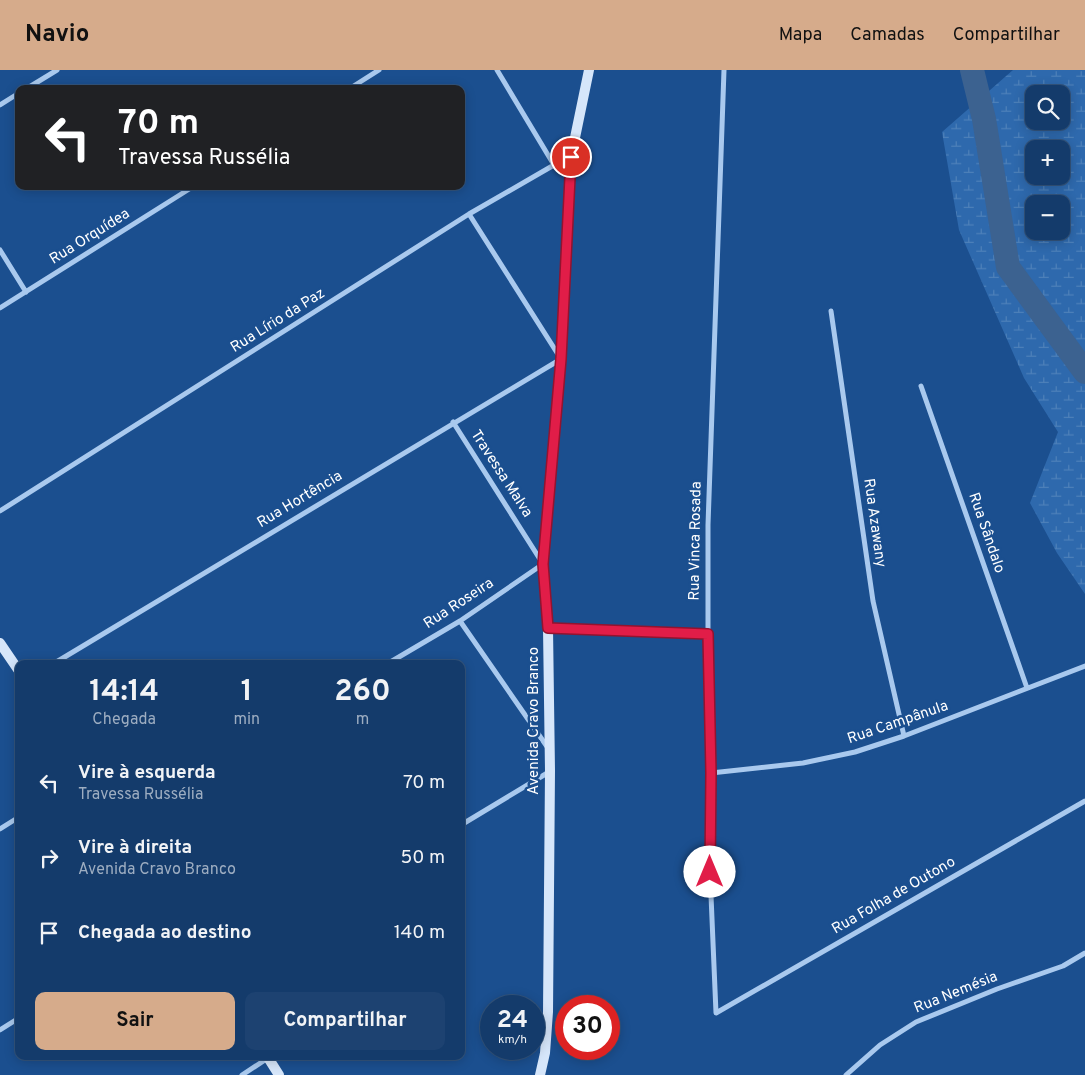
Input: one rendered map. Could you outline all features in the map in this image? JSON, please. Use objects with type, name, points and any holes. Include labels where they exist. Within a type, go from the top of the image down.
[{"type":"street","points":[[33,85],[57,70]]},
{"type":"street","points":[[355,85],[378,70]]},
{"type":"street","points":[[497,70],[554,164]]},
{"type":"street","name":"Avenida Cravo Branco","points":[[540,1075],[545,1053],[548,1012],[550,771],[548,749],[548,628],[543,564],[561,359],[571,157],[590,70]]},
{"type":"street","name":"Rua Vinca Rosada","points":[[716,1012],[710,872],[711,773],[708,525],[724,70]]},
{"type":"street","points":[[0,105],[15,96]]},
{"type":"street","name":"Rua Lírio da Paz","points":[[0,511],[469,214],[554,164],[571,157]]},
{"type":"street","name":"Rua Orquídea","points":[[0,308],[188,190]]},
{"type":"street","points":[[469,214],[561,359]]},
{"type":"street","points":[[0,250],[26,292]]},
{"type":"street","name":"Rua Azawany","points":[[831,311],[873,602],[904,736]]},
{"type":"street","name":"Rua Hortência","points":[[60,660],[453,422],[561,359]]},
{"type":"street","name":"Rua Sândalo","points":[[921,386],[1027,688]]},
{"type":"street","name":"Travessa Malva","points":[[453,422],[543,564]]},
{"type":"street","name":"Rua Roseira","points":[[395,660],[460,621],[543,564]]},
{"type":"street","points":[[460,621],[548,749]]},
{"type":"street","points":[[548,628],[708,634]]},
{"type":"street","points":[[0,643],[15,665]]},
{"type":"street","name":"Rua Campânula","points":[[711,773],[803,763],[855,752],[904,736],[1085,666]]},
{"type":"street","points":[[465,824],[550,771]]},
{"type":"street","name":"Rua Folha de Outono","points":[[716,1012],[1085,801]]},
{"type":"street","points":[[0,829],[15,820]]},
{"type":"street","name":"Rua Nemésia","points":[[846,1075],[880,1045],[916,1022],[997,989],[1063,966],[1085,953]]},
{"type":"street","points":[[0,1030],[15,1021]]},
{"type":"street","points":[[242,1075],[264,1060]]},
{"type":"street","points":[[270,1060],[279,1075]]},
{"type":"green space","points":[[1013,70],[1085,70],[1085,594],[1057,553],[1030,503],[1058,432],[1024,378],[959,230],[942,132]]},
{"type":"waterway","points":[[972,70],[984,119],[1008,267],[1085,372]]},
{"type":"route","points":[[571,157],[561,359],[543,564],[548,628],[708,634],[711,773],[710,872]]}]
